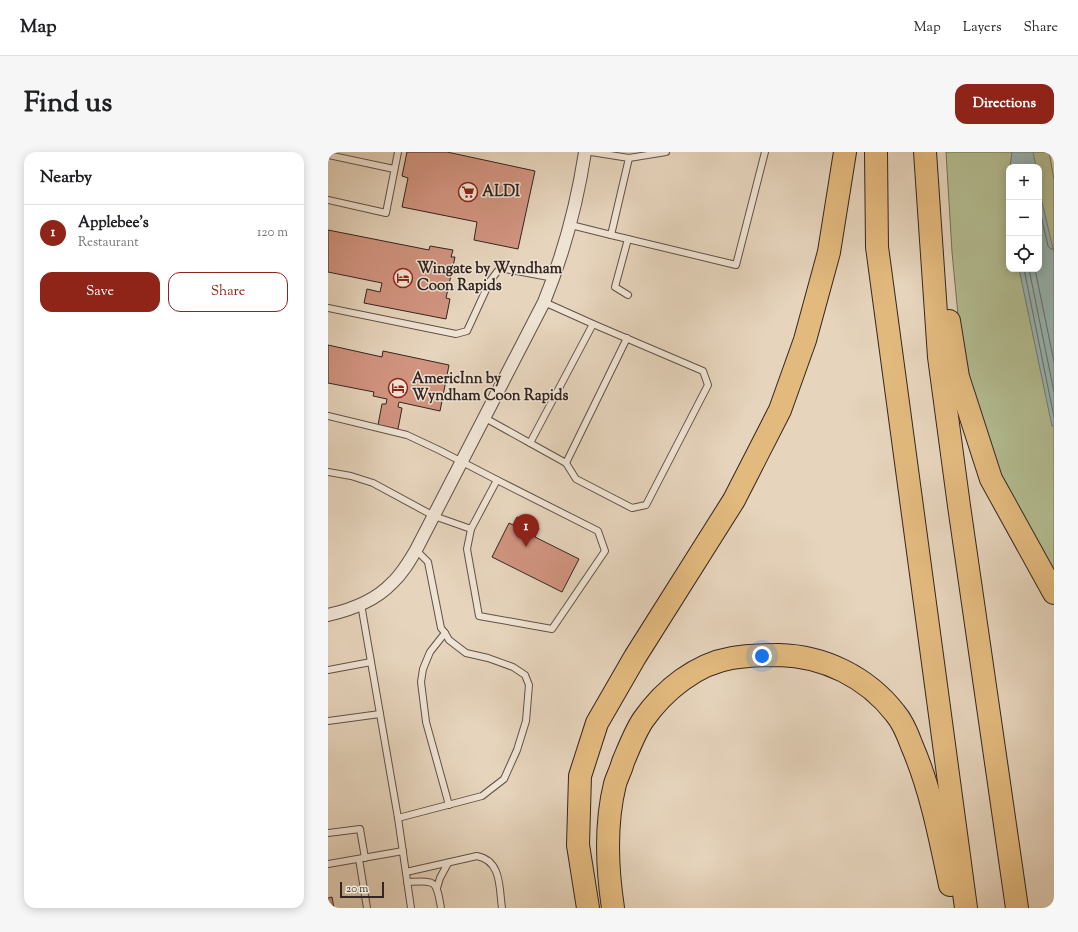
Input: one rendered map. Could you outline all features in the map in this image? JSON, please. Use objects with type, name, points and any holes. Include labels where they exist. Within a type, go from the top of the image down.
[{"type":"highway","points":[[588,908],[578,845],[580,776],[597,722],[635,657],[734,500],[780,410],[805,340],[829,252],[845,152]]},
{"type":"highway","points":[[876,152],[877,248],[966,908]]},
{"type":"highway","points":[[926,157],[958,377],[991,479],[1054,593]]},
{"type":"highway","points":[[926,157],[939,357],[958,506],[1018,908]]},
{"type":"highway","points":[[613,908],[608,868],[608,843],[615,784],[627,752],[642,721],[659,700],[679,682],[696,671],[731,658],[756,655],[789,655],[813,659],[843,670],[880,696],[896,714],[909,738],[930,794],[955,908]]},
{"type":"street","points":[[328,615],[361,604],[381,593],[392,583],[416,550],[544,302],[554,278],[571,225],[579,189],[584,152]]},
{"type":"lane","points":[[328,200],[386,213],[398,152]]},
{"type":"lane","points":[[591,152],[629,158],[666,152]]},
{"type":"lane","points":[[571,225],[736,265],[765,152]]},
{"type":"lane","points":[[328,155],[394,169]]},
{"type":"lane","points":[[611,235],[629,158]]},
{"type":"lane","points":[[628,239],[615,287],[628,295]]},
{"type":"lane","points":[[328,308],[456,334],[467,331],[490,281],[500,268],[554,278]]},
{"type":"lane","points":[[485,418],[566,463],[576,479],[632,508],[646,504],[708,385],[703,371],[544,302]]},
{"type":"lane","points":[[530,443],[593,324]]},
{"type":"lane","points":[[566,463],[627,338]]},
{"type":"lane","points":[[328,416],[407,435],[439,450],[598,531],[605,551],[552,629],[479,616],[467,549],[471,529],[497,480]]},
{"type":"lane","points":[[328,472],[351,476],[373,483],[434,516],[471,529]]},
{"type":"lane","points":[[398,818],[482,796],[504,779],[517,750],[526,721],[528,685],[525,675],[513,667],[488,658],[466,653],[449,640],[441,628],[428,562],[416,550]]},
{"type":"lane","points":[[361,604],[398,818],[411,908]]},
{"type":"lane","points":[[444,633],[430,652],[423,669],[421,682],[426,722],[448,805]]},
{"type":"lane","points":[[328,670],[371,662]]},
{"type":"lane","points":[[328,721],[380,714]]},
{"type":"lane","points":[[328,833],[360,829],[367,908]]},
{"type":"lane","points":[[328,864],[403,851]]},
{"type":"lane","points":[[406,872],[477,856],[483,857],[493,864],[497,871],[502,908]]},
{"type":"lane","points":[[440,908],[437,888],[440,878],[448,863]]},
{"type":"lane","points":[[407,882],[428,881],[437,888]]},
{"type":"green space","points":[[946,152],[1049,152],[1054,179],[1054,580],[999,480],[983,436],[960,336],[952,252]]},
{"type":"water","points":[[1012,152],[1033,152],[1035,164],[1010,164]]},
{"type":"water","points":[[1042,202],[1054,253],[1054,426],[1052,426],[1020,272],[1042,272]]},
{"type":"building","name":"ALDI","points":[[407,152],[447,152],[535,171],[518,249],[474,240],[477,222],[402,207],[408,178],[402,176]]},
{"type":"building","name":"Wingate by Wyndham Coon Rapids","points":[[328,230],[429,250],[430,246],[453,250],[451,257],[455,257],[446,298],[450,299],[446,319],[364,303],[367,289],[380,292],[382,283],[328,272]]},
{"type":"building","name":"AmericInn by Wyndham Coon Rapids","points":[[328,345],[382,357],[383,351],[449,365],[440,411],[399,402],[398,407],[402,408],[398,429],[378,425],[382,404],[386,404],[387,399],[373,396],[374,392],[328,383]]},
{"type":"building","points":[[517,517],[539,528],[535,537],[579,559],[562,592],[492,557],[509,523],[513,525]]},
{"type":"building","points":[[332,897],[334,908],[328,908],[328,898]]},
{"type":"place","name":"ALDI","points":[[468,192]]},
{"type":"place","name":"Wingate by Wyndham Coon Rapids","points":[[403,278]]},
{"type":"place","name":"AmericInn by Wyndham Coon Rapids","points":[[398,388]]},
{"type":"place","name":"Applebee's","points":[[526,547]]}]
